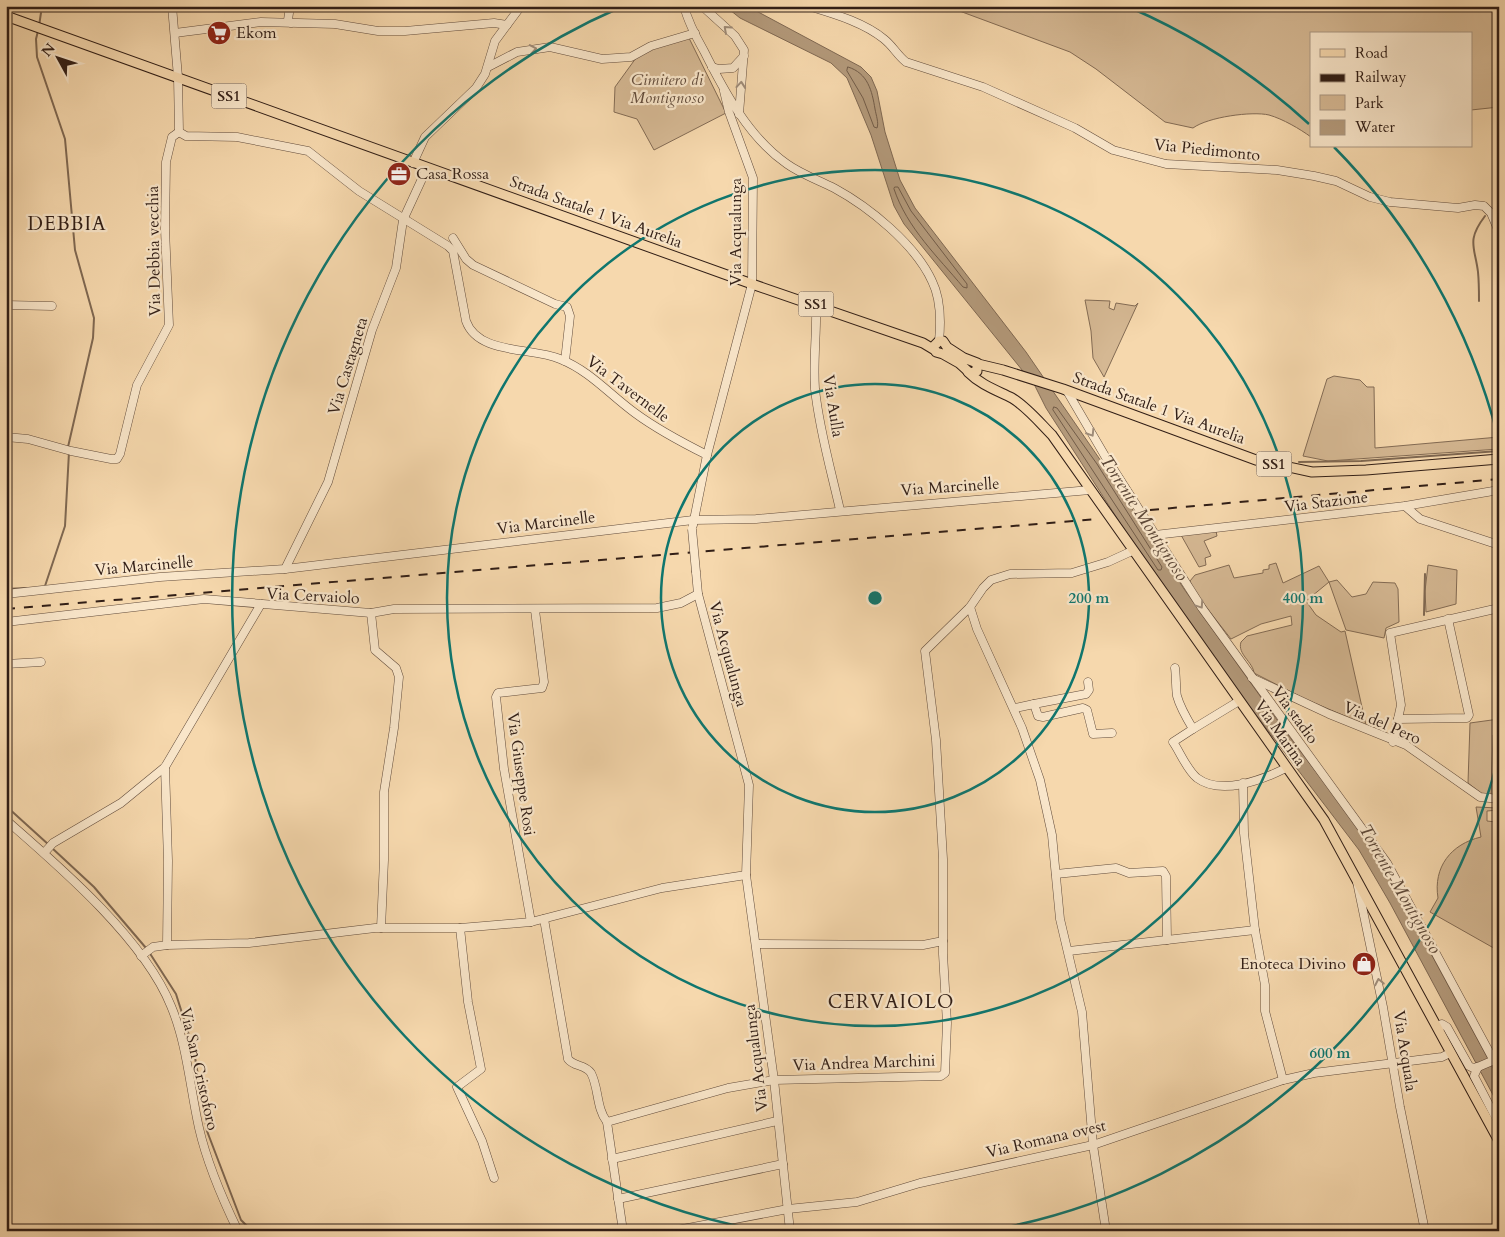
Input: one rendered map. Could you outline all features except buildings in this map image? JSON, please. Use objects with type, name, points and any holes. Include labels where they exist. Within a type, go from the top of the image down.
[{"type":"main road","name":"Strada Statale 1 Via Aurelia","points":[[6,16],[752,284],[816,304],[923,343],[936,344],[936,352],[974,370],[990,366],[1025,377],[1256,460],[1312,472],[1366,470],[1499,459]]},
{"type":"main road","points":[[936,344],[945,343],[947,347],[966,360],[975,361],[974,370]]},
{"type":"main road","name":"Via Marina","points":[[974,370],[983,385],[1012,399],[1027,409],[1052,435],[1132,551],[1324,820],[1499,1141]]},
{"type":"street","points":[[172,6],[178,77],[179,132]]},
{"type":"street","points":[[290,6],[288,20],[291,22]]},
{"type":"street","points":[[413,163],[425,136],[476,88],[488,67],[495,42],[521,6]]},
{"type":"street","points":[[684,6],[694,33],[724,91],[739,114],[786,164],[856,202],[894,233],[915,256],[933,282],[939,301],[940,318],[947,347]]},
{"type":"street","points":[[702,6],[742,44],[744,56],[739,114]]},
{"type":"street","name":"Via Piedimonto","points":[[808,6],[869,29],[886,40],[898,56],[906,62],[983,87],[1082,131],[1113,150],[1166,164],[1306,174],[1336,181],[1370,197],[1390,202],[1458,208],[1475,205],[1484,206],[1491,213],[1499,232]]},
{"type":"street","points":[[174,33],[261,22],[335,24],[378,31],[405,31],[494,23],[507,25]]},
{"type":"street","points":[[488,67],[517,52],[550,47],[602,59],[631,57],[651,46],[694,33]]},
{"type":"street","points":[[712,67],[719,69],[733,68],[744,56]]},
{"type":"street","name":"Via Acqualunga","points":[[724,91],[729,112],[753,178],[752,284],[707,455],[692,529],[698,594],[749,786],[746,875],[774,1080],[790,1231]]},
{"type":"street","name":"Via Tavernelle","points":[[179,132],[186,136],[237,136],[308,151],[359,192],[403,220],[440,240],[453,251],[466,321],[469,329],[476,337],[494,345],[540,353],[565,361],[590,375],[633,412],[667,436],[707,455]]},
{"type":"street","name":"Via Debbia vecchia","points":[[6,437],[28,439],[69,451],[117,459],[131,417],[140,378],[166,334],[169,325],[165,229],[166,162],[172,137],[179,132]]},
{"type":"street","name":"Via Castagneta","points":[[285,569],[328,482],[372,330],[396,268],[403,220],[427,168]]},
{"type":"street","points":[[453,238],[466,259],[473,265],[555,304],[567,307],[570,316],[565,361]]},
{"type":"street","name":"Via Aulla","points":[[816,304],[815,391],[840,510]]},
{"type":"street","points":[[6,305],[52,306]]},
{"type":"street","points":[[936,344],[940,318]]},
{"type":"street","name":"Via stadio","points":[[1064,390],[1155,535],[1250,676],[1370,837],[1387,863],[1494,1060]]},
{"type":"street","name":"Via Marcinelle","points":[[6,594],[160,577],[285,569],[693,520],[756,518],[1090,490]]},
{"type":"street","name":"Via Stazione","points":[[1155,535],[1405,506],[1499,490]]},
{"type":"street","points":[[1405,506],[1420,519],[1499,545]]},
{"type":"street","points":[[1106,1231],[1093,1145],[1082,1012],[1070,951],[1060,919],[1052,835],[1040,780],[1015,708],[989,655],[970,608],[983,588],[1001,576],[1072,573],[1108,562],[1132,551]]},
{"type":"street","name":"Via Cervaiolo","points":[[45,852],[53,843],[104,814],[165,767],[261,604],[371,613],[394,609],[535,610],[656,608],[681,603],[698,594]]},
{"type":"street","points":[[6,622],[184,601],[204,600],[261,604]]},
{"type":"street","name":"Via Andrea Marchini","points":[[607,1122],[728,1088],[774,1080],[941,1076],[945,1073],[947,1023],[943,941],[943,859],[938,777],[925,651],[970,608]]},
{"type":"street","points":[[1393,742],[1401,705],[1390,634],[1499,608]]},
{"type":"street","name":"Via Giuseppe Rosi","points":[[531,922],[504,769],[496,697],[498,693],[542,688],[544,682],[535,610]]},
{"type":"street","points":[[371,613],[375,650],[396,668],[399,677],[394,728],[384,792],[381,928]]},
{"type":"street","points":[[1398,719],[1466,718],[1469,715],[1448,619]]},
{"type":"street","points":[[6,664],[41,662]]},
{"type":"street","points":[[1175,668],[1177,696],[1181,702],[1183,713],[1193,729]]},
{"type":"street","name":"Via del Pero","points":[[1250,676],[1393,742],[1410,748],[1480,797],[1499,799]]},
{"type":"street","points":[[1015,708],[1086,694],[1090,690],[1088,682]]},
{"type":"street","points":[[1240,701],[1173,742],[1195,776],[1213,786],[1243,783],[1286,768]]},
{"type":"street","points":[[1034,704],[1038,716],[1043,717],[1082,708],[1087,710],[1094,734],[1112,733]]},
{"type":"street","points":[[165,767],[168,862],[167,945]]},
{"type":"street","points":[[1243,783],[1244,833],[1255,930],[1265,985],[1265,1011],[1283,1080]]},
{"type":"street","name":"Via San Cristoforo","points":[[6,820],[45,852],[113,922],[142,955],[160,984],[171,1006],[204,1149],[238,1231]]},
{"type":"street","points":[[1056,874],[1116,868],[1129,873],[1163,871],[1166,876],[1167,940]]},
{"type":"street","points":[[142,955],[153,947],[167,945],[249,943],[381,928],[460,928],[531,922],[662,888],[746,875]]},
{"type":"street","name":"Via Acquala","points":[[1356,877],[1357,891],[1372,949],[1394,1064],[1400,1107],[1425,1231]]},
{"type":"street","points":[[544,919],[568,1059],[573,1064],[585,1067],[592,1075],[601,1112],[607,1122],[622,1231]]},
{"type":"street","points":[[460,928],[468,1002],[480,1069],[457,1087],[482,1142],[494,1178]]},
{"type":"street","points":[[1070,951],[1255,930]]},
{"type":"street","points":[[756,944],[894,946],[923,945],[943,941]]},
{"type":"street","points":[[1437,1026],[1442,1024],[1447,1027],[1469,1066],[1478,1068],[1494,1060]]},
{"type":"street","name":"Via Romana ovest","points":[[672,1231],[788,1208],[857,1202],[920,1183],[1093,1145],[1283,1080],[1314,1073],[1442,1057],[1450,1053]]},
{"type":"street","points":[[1478,1068],[1474,1076],[1499,1124]]},
{"type":"street","points":[[612,1159],[777,1121]]},
{"type":"street","points":[[618,1199],[783,1164]]},
{"type":"street","points":[[346,1231],[368,1231]]},
{"type":"green space","points":[[946,6],[1499,6],[1499,107],[1472,110],[1472,32],[1310,32],[1310,136],[1286,122],[1261,114],[1241,114],[1219,118],[1193,128],[1165,122],[1096,69],[1070,52]]},
{"type":"green space","name":"Cimitero di Montignoso","points":[[689,38],[726,113],[654,150],[637,119],[614,112],[615,87],[636,58],[656,46]]},
{"type":"green space","points":[[1085,300],[1110,301],[1109,308],[1114,310],[1116,303],[1135,306],[1138,303],[1104,377],[1093,358],[1091,331]]},
{"type":"green space","points":[[1334,376],[1360,380],[1367,387],[1374,387],[1375,448],[1499,437],[1499,449],[1328,461],[1303,456],[1327,379]]},
{"type":"green space","points":[[1216,531],[1217,536],[1204,541],[1211,556],[1205,558],[1206,565],[1199,567],[1181,535]]},
{"type":"green space","points":[[1276,563],[1283,583],[1319,566],[1329,582],[1306,601],[1316,615],[1341,632],[1345,631],[1366,725],[1305,699],[1254,673],[1241,650],[1241,642],[1247,636],[1292,625],[1291,616],[1261,624],[1231,639],[1195,593],[1190,581],[1195,575],[1229,565],[1234,578],[1263,573],[1263,570],[1269,569],[1269,565]]},
{"type":"green space","points":[[1428,565],[1457,570],[1456,604],[1426,612],[1425,591]]},
{"type":"green space","points":[[1337,580],[1352,597],[1366,594],[1373,582],[1395,583],[1398,589],[1399,622],[1386,628],[1384,638],[1346,630],[1329,582]]},
{"type":"green space","points":[[1499,719],[1499,735],[1493,735],[1491,795],[1482,794],[1468,783],[1470,723]]},
{"type":"green space","points":[[1476,807],[1499,808],[1499,810],[1487,811],[1487,821],[1496,822],[1496,819],[1499,819],[1499,951],[1430,912],[1438,898],[1438,876],[1446,859],[1461,845],[1481,837]]},
{"type":"water","points":[[725,6],[747,6],[861,67],[871,77],[877,91],[885,132],[900,180],[915,208],[1026,352],[1101,461],[1184,589],[1282,727],[1373,847],[1499,1079],[1499,1106],[1390,903],[1359,850],[1250,707],[1135,546],[1046,408],[1035,386],[904,224],[894,206],[871,135],[847,78],[831,63],[740,18]]},
{"type":"waterway","points":[[39,26],[42,6]]},
{"type":"waterway","points":[[38,31],[36,39],[37,57],[65,139],[75,250],[94,318],[93,338],[68,447]]},
{"type":"waterway","points":[[1479,301],[1477,263],[1473,244],[1475,232],[1485,216]]},
{"type":"waterway","points":[[1299,462],[1361,461],[1499,451]]},
{"type":"waterway","points":[[45,586],[65,526],[69,452]]},
{"type":"waterway","points":[[1424,615],[1425,574]]},
{"type":"waterway","points":[[6,589],[26,588]]},
{"type":"waterway","points":[[6,806],[49,845]]},
{"type":"waterway","points":[[52,848],[94,887],[146,948]]},
{"type":"waterway","points":[[149,952],[176,994],[194,1051],[207,1131],[241,1220],[252,1231]]},
{"type":"railway","points":[[1150,510],[1499,479]]},
{"type":"railway","points":[[6,609],[1097,519]]},
{"type":"place","name":"Ekom","points":[[219,33]]},
{"type":"place","name":"Casa Rossa","points":[[399,174]]},
{"type":"place","name":"Enoteca Divino","points":[[1364,964]]},
{"type":"district","name":"DEBBIA","points":[[67,224]]},
{"type":"district","name":"CERVAIOLO","points":[[891,1002]]},
{"type":"water label","name":"Torrente Montignoso","points":[[1144,518]]},
{"type":"water label","name":"Torrente Montignoso","points":[[1400,889]]}]
